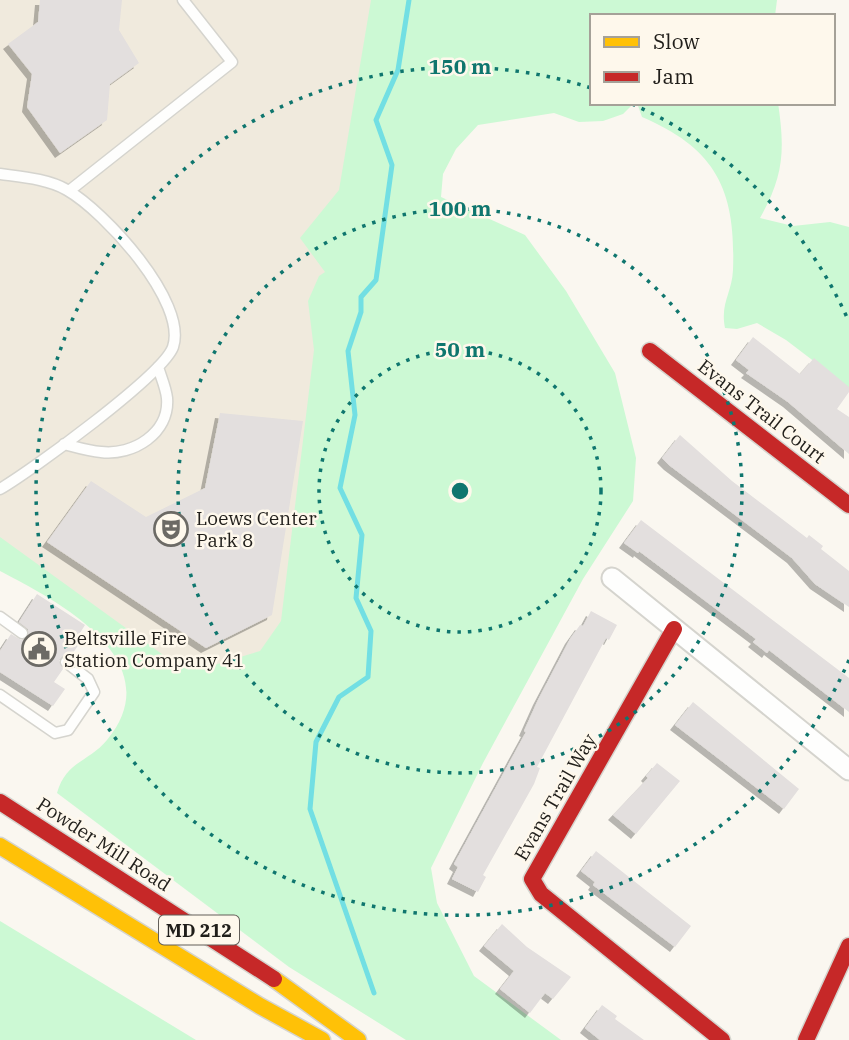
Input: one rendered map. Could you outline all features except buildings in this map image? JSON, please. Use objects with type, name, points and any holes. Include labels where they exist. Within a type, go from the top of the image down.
[{"type":"street","name":"Evans Trail Court","points":[[650,351],[849,505]]},
{"type":"street","points":[[612,578],[849,769]]},
{"type":"street","name":"Evans Trail Way","points":[[674,629],[532,879],[541,894],[722,1040]]},
{"type":"street","name":"Powder Mill Road","points":[[0,800],[277,981],[358,1040]]},
{"type":"street","name":"MD 212","points":[[5,850],[248,999],[322,1040]]},
{"type":"street","points":[[806,1040],[849,946]]},
{"type":"lane","points":[[69,191],[232,62],[183,0]]},
{"type":"lane","points":[[0,174],[24,177],[69,191],[97,211],[153,279],[170,307],[175,333],[172,349],[158,367],[64,444],[0,489]]},
{"type":"lane","points":[[64,444],[103,453],[119,452],[152,437],[163,424],[167,409],[167,396],[158,367]]},
{"type":"lane","points":[[0,617],[22,633]]},
{"type":"lane","points":[[0,695],[55,733],[68,730],[94,692],[88,679],[66,662]]},
{"type":"shaded area","points":[[0,0],[422,0],[398,737],[187,700],[42,585],[0,564]]},
{"type":"green space","points":[[371,0],[777,0],[775,14],[590,14],[590,105],[632,105],[623,114],[603,121],[579,122],[554,113],[478,125],[456,149],[443,174],[441,197],[525,235],[566,291],[615,373],[636,458],[633,501],[583,579],[483,763],[431,868],[437,903],[474,976],[561,1040],[406,1040],[289,967],[57,793],[66,774],[107,740],[123,711],[126,684],[117,660],[100,637],[50,599],[0,571],[0,537],[166,657],[201,669],[260,651],[281,621],[314,350],[308,301],[319,276],[325,272],[300,238],[339,190]]},
{"type":"green space","points":[[638,105],[778,105],[782,135],[781,162],[774,189],[760,218],[793,226],[830,222],[849,227],[849,388],[786,340],[757,323],[737,329],[725,328],[724,312],[733,270],[733,242],[731,217],[725,195],[717,176],[705,159],[688,143],[642,117]]},
{"type":"green space","points":[[0,921],[196,1040],[0,1040]]},
{"type":"waterway","points":[[374,993],[310,809],[316,742],[339,697],[368,677],[371,631],[356,598],[362,535],[340,488],[355,415],[348,351],[361,312],[361,297],[376,280],[392,165],[376,120],[398,70],[409,0]]},
{"type":"traffic: slow","points":[[0,846],[260,1006],[322,1040]]},
{"type":"traffic: slow","points":[[274,979],[358,1040]]},
{"type":"traffic: jam","points":[[650,351],[849,505]]},
{"type":"traffic: jam","points":[[674,629],[532,879],[541,894],[722,1040]]},
{"type":"traffic: jam","points":[[0,802],[274,979]]},
{"type":"traffic: jam","points":[[806,1040],[849,946]]},
{"type":"place","name":"Loews Center Park 8","points":[[171,529]]},
{"type":"place","name":"Beltsville Fire Station Company 41","points":[[39,649]]}]
